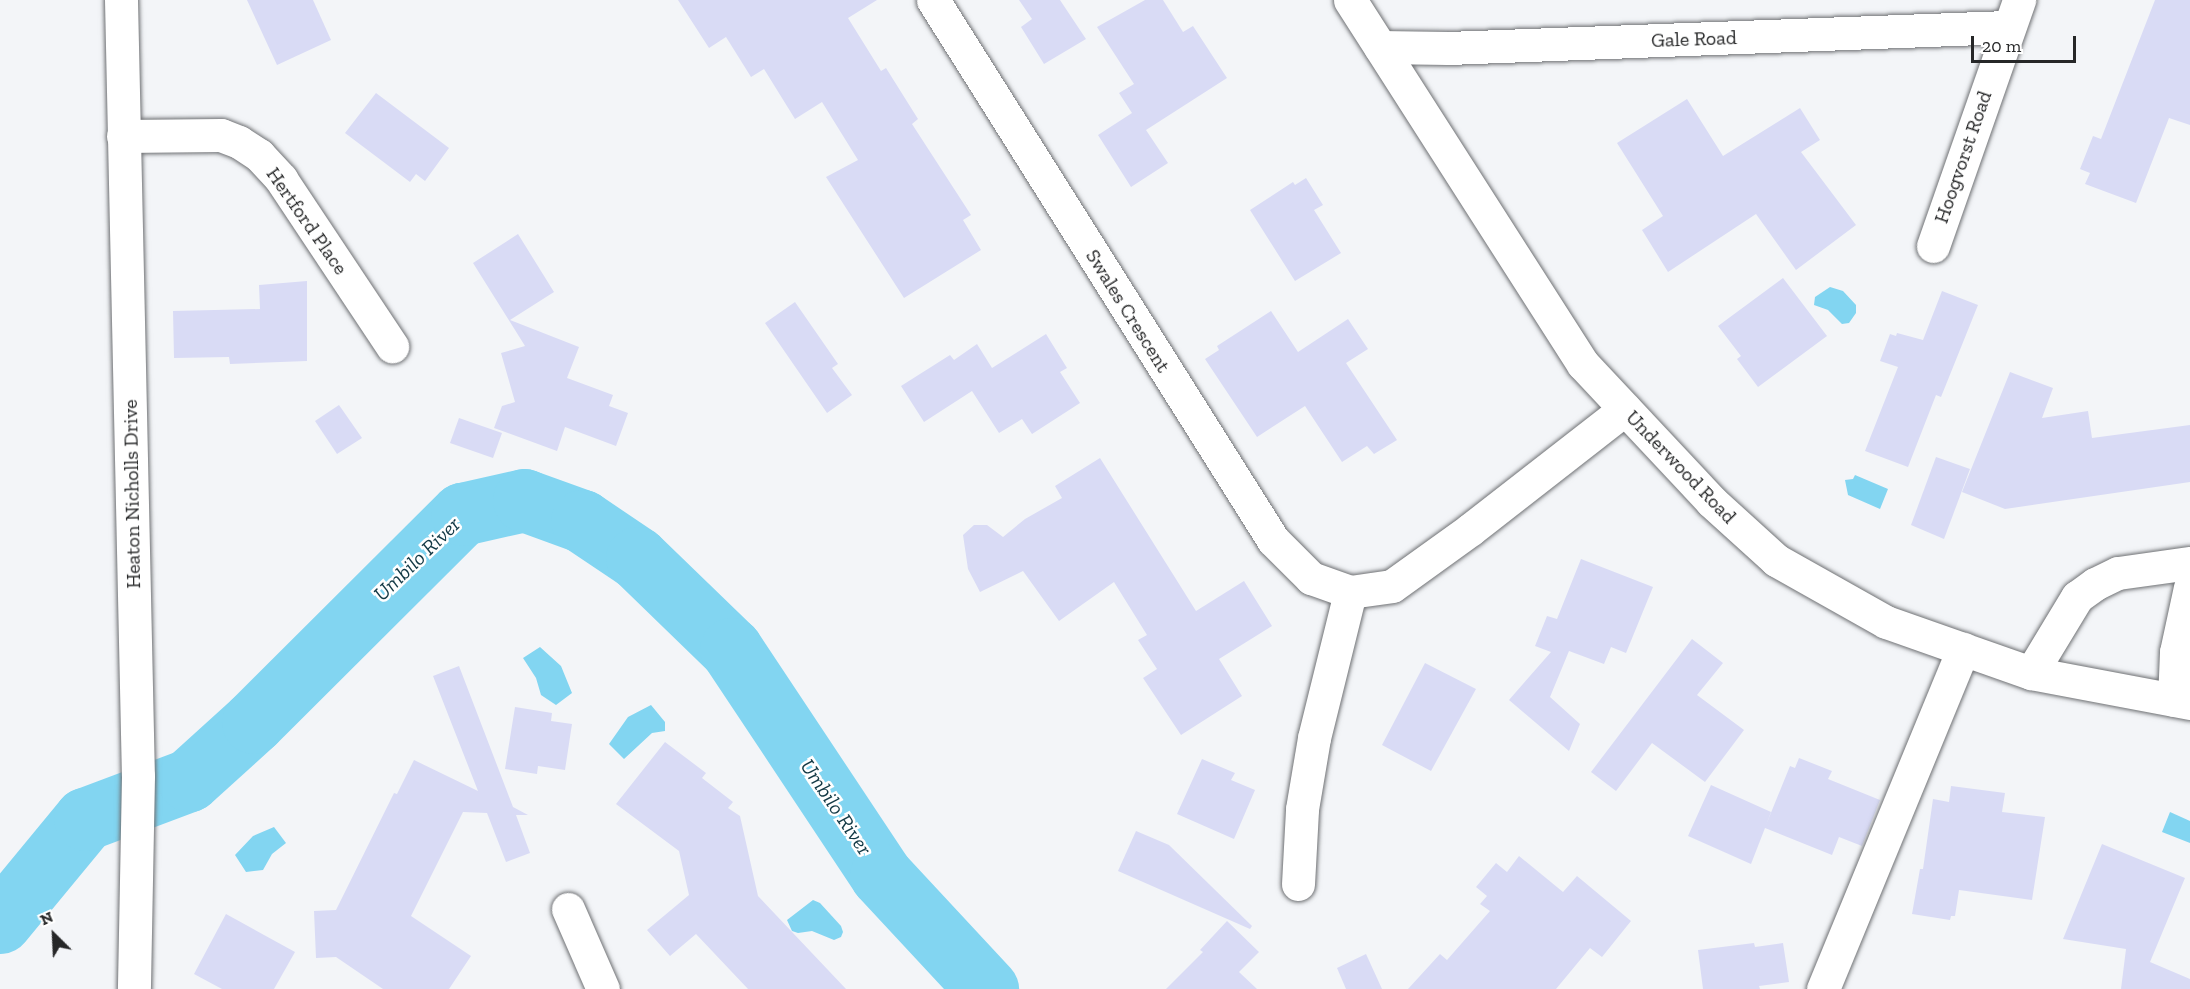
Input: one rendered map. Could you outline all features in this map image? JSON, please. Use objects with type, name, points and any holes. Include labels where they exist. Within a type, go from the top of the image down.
[{"type":"street","name":"Heaton Nicholls Drive","points":[[121,0],[138,776],[134,989]]},
{"type":"street","name":"Swales Crescent","points":[[933,0],[1273,540],[1311,578],[1350,592],[1392,586],[1471,529],[1625,408]]},
{"type":"street","name":"Underwood Road","points":[[1350,0],[1583,364],[1711,501],[1776,560],[1886,622],[2031,673],[2182,702]]},
{"type":"street","name":"Gale Road","points":[[1380,47],[1448,48],[2013,13]]},
{"type":"street","name":"Hoogvorst Road","points":[[1933,246],[2013,13]]},
{"type":"street","name":"Hertford Place","points":[[123,136],[220,135],[239,142],[259,155],[281,179],[392,346]]},
{"type":"street","points":[[2031,673],[2077,597],[2095,584],[2118,573],[2190,563]]},
{"type":"street","points":[[2182,702],[2176,652],[2190,587]]},
{"type":"street","points":[[1298,884],[1302,809],[1314,738],[1350,592]]},
{"type":"street","points":[[1823,989],[1963,649]]},
{"type":"street","points":[[568,909],[603,989]]},
{"type":"water","points":[[1830,287],[1843,291],[1856,305],[1856,313],[1849,323],[1842,324],[1828,310],[1814,305],[1815,297]]},
{"type":"water","points":[[1855,475],[1888,489],[1880,509],[1848,495],[1845,480],[1853,479]]},
{"type":"water","points":[[540,647],[561,666],[572,693],[556,705],[541,695],[536,678],[523,658]]},
{"type":"water","points":[[651,705],[665,722],[665,731],[652,733],[624,759],[609,744],[628,717]]},
{"type":"water","points":[[2170,812],[2190,821],[2190,843],[2162,832]]},
{"type":"water","points":[[274,827],[286,843],[272,854],[263,870],[246,872],[235,855],[253,836]]},
{"type":"water","points":[[813,900],[820,903],[841,926],[843,932],[841,937],[834,940],[812,931],[798,933],[792,931],[787,920]]},
{"type":"building","points":[[247,0],[313,0],[331,40],[277,65]]},
{"type":"building","points":[[678,0],[877,0],[848,18],[881,71],[886,68],[918,119],[912,124],[971,215],[963,220],[981,250],[904,298],[826,177],[858,160],[822,102],[795,119],[764,69],[751,77],[726,37],[709,48]]},
{"type":"building","points":[[1019,0],[1060,0],[1086,39],[1044,64],[1021,27],[1032,19]]},
{"type":"building","points":[[1145,0],[1163,0],[1183,32],[1193,26],[1227,78],[1146,130],[1168,163],[1131,187],[1098,135],[1132,113],[1119,93],[1134,84],[1097,27]]},
{"type":"building","points":[[2155,0],[2190,0],[2190,125],[2169,118],[2136,203],[2085,184],[2090,173],[2080,169],[2093,136],[2101,139]]},
{"type":"building","points":[[376,93],[449,148],[425,181],[416,174],[410,182],[345,133]]},
{"type":"building","points":[[1687,99],[1723,156],[1800,108],[1820,140],[1801,152],[1856,225],[1796,270],[1756,214],[1668,272],[1642,230],[1663,216],[1617,143]]},
{"type":"building","points":[[1306,178],[1323,205],[1314,210],[1341,253],[1295,281],[1250,210],[1293,182],[1295,185]]},
{"type":"building","points":[[518,234],[554,292],[510,320],[579,347],[567,378],[613,395],[609,406],[628,413],[616,446],[565,427],[557,451],[494,428],[502,406],[515,402],[501,353],[525,346],[473,263]]},
{"type":"building","points":[[1783,278],[1827,336],[1758,387],[1737,359],[1741,356],[1718,326]]},
{"type":"building","points":[[307,281],[307,361],[230,364],[229,357],[174,358],[173,311],[260,309],[259,285]]},
{"type":"building","points":[[1942,291],[1978,305],[1941,397],[1936,395],[1908,467],[1865,451],[1898,367],[1880,361],[1890,334],[1896,336],[1897,333],[1923,340]]},
{"type":"building","points":[[795,302],[838,364],[832,368],[852,395],[827,413],[765,323]]},
{"type":"building","points":[[1271,311],[1298,352],[1348,319],[1368,349],[1346,363],[1397,440],[1374,454],[1367,446],[1342,462],[1305,406],[1257,437],[1205,359],[1219,350],[1217,346]]},
{"type":"building","points":[[1046,334],[1067,368],[1060,372],[1080,403],[1032,434],[1022,419],[999,433],[972,391],[924,422],[901,386],[950,355],[954,360],[977,344],[992,368]]},
{"type":"building","points":[[2010,372],[2053,388],[2042,418],[2088,411],[2092,438],[2190,425],[2190,482],[2005,509],[1962,492]]},
{"type":"building","points":[[339,405],[362,438],[337,454],[315,421]]},
{"type":"building","points":[[459,418],[502,433],[493,458],[450,443]]},
{"type":"building","points":[[1936,457],[1970,469],[1944,539],[1911,525]]},
{"type":"building","points":[[1100,458],[1196,611],[1244,581],[1272,626],[1219,659],[1242,696],[1181,735],[1143,678],[1157,669],[1138,640],[1147,635],[1114,582],[1059,621],[1023,571],[980,592],[968,569],[963,535],[974,525],[987,525],[1003,537],[1025,519],[1062,498],[1055,486]]},
{"type":"building","points":[[1581,559],[1653,587],[1626,653],[1611,647],[1604,664],[1569,651],[1550,697],[1580,724],[1569,751],[1509,700],[1551,652],[1535,646],[1547,616],[1557,619]]},
{"type":"building","points":[[1692,639],[1723,663],[1697,695],[1744,730],[1705,782],[1652,743],[1616,791],[1591,772]]},
{"type":"building","points":[[1425,663],[1476,689],[1431,771],[1382,745]]},
{"type":"building","points":[[459,666],[513,807],[528,815],[516,815],[530,853],[506,862],[487,813],[463,812],[411,916],[471,956],[449,989],[383,989],[336,957],[316,958],[314,911],[336,910],[394,793],[397,794],[414,760],[478,791],[433,676]]},
{"type":"building","points":[[515,707],[552,713],[551,721],[572,724],[565,770],[538,766],[537,774],[505,769]]},
{"type":"building","points":[[665,742],[706,773],[702,778],[733,802],[728,808],[740,816],[758,896],[846,989],[748,989],[696,934],[670,956],[647,930],[689,895],[679,851],[616,804]]},
{"type":"building","points":[[1799,758],[1832,771],[1828,779],[1880,800],[1862,846],[1839,837],[1832,855],[1765,828],[1751,864],[1688,836],[1711,785],[1771,812],[1766,825],[1790,766],[1795,768]]},
{"type":"building","points":[[1202,759],[1235,773],[1231,780],[1255,790],[1234,839],[1177,814]]},
{"type":"building","points":[[1951,786],[2005,793],[2002,812],[2045,817],[2032,900],[1959,890],[1955,916],[1951,916],[1950,920],[1912,914],[1920,869],[1923,869],[1933,799],[1949,802]]},
{"type":"building","points":[[1136,831],[1169,845],[1252,926],[1250,929],[1118,871]]},
{"type":"building","points":[[2102,844],[2185,878],[2150,962],[2190,979],[2190,989],[2121,989],[2126,949],[2063,939]]},
{"type":"building","points":[[1519,856],[1563,892],[1577,876],[1631,921],[1602,957],[1590,948],[1556,989],[1408,989],[1440,954],[1447,960],[1490,911],[1480,904],[1487,896],[1476,887],[1496,863],[1507,872]]},
{"type":"building","points":[[226,914],[295,952],[274,989],[222,989],[194,974]]},
{"type":"building","points":[[1227,921],[1259,952],[1239,972],[1257,989],[1166,989],[1203,952],[1200,950]]},
{"type":"building","points":[[1754,943],[1755,947],[1783,943],[1789,982],[1759,986],[1760,989],[1703,989],[1698,950]]},
{"type":"building","points":[[1366,954],[1382,989],[1346,989],[1337,968]]},
{"type":"waterway","name":"Umbilo River","points":[[0,922],[85,819],[189,780],[253,722],[462,514],[524,500],[582,521],[637,558],[731,649],[881,875],[987,989]]}]
